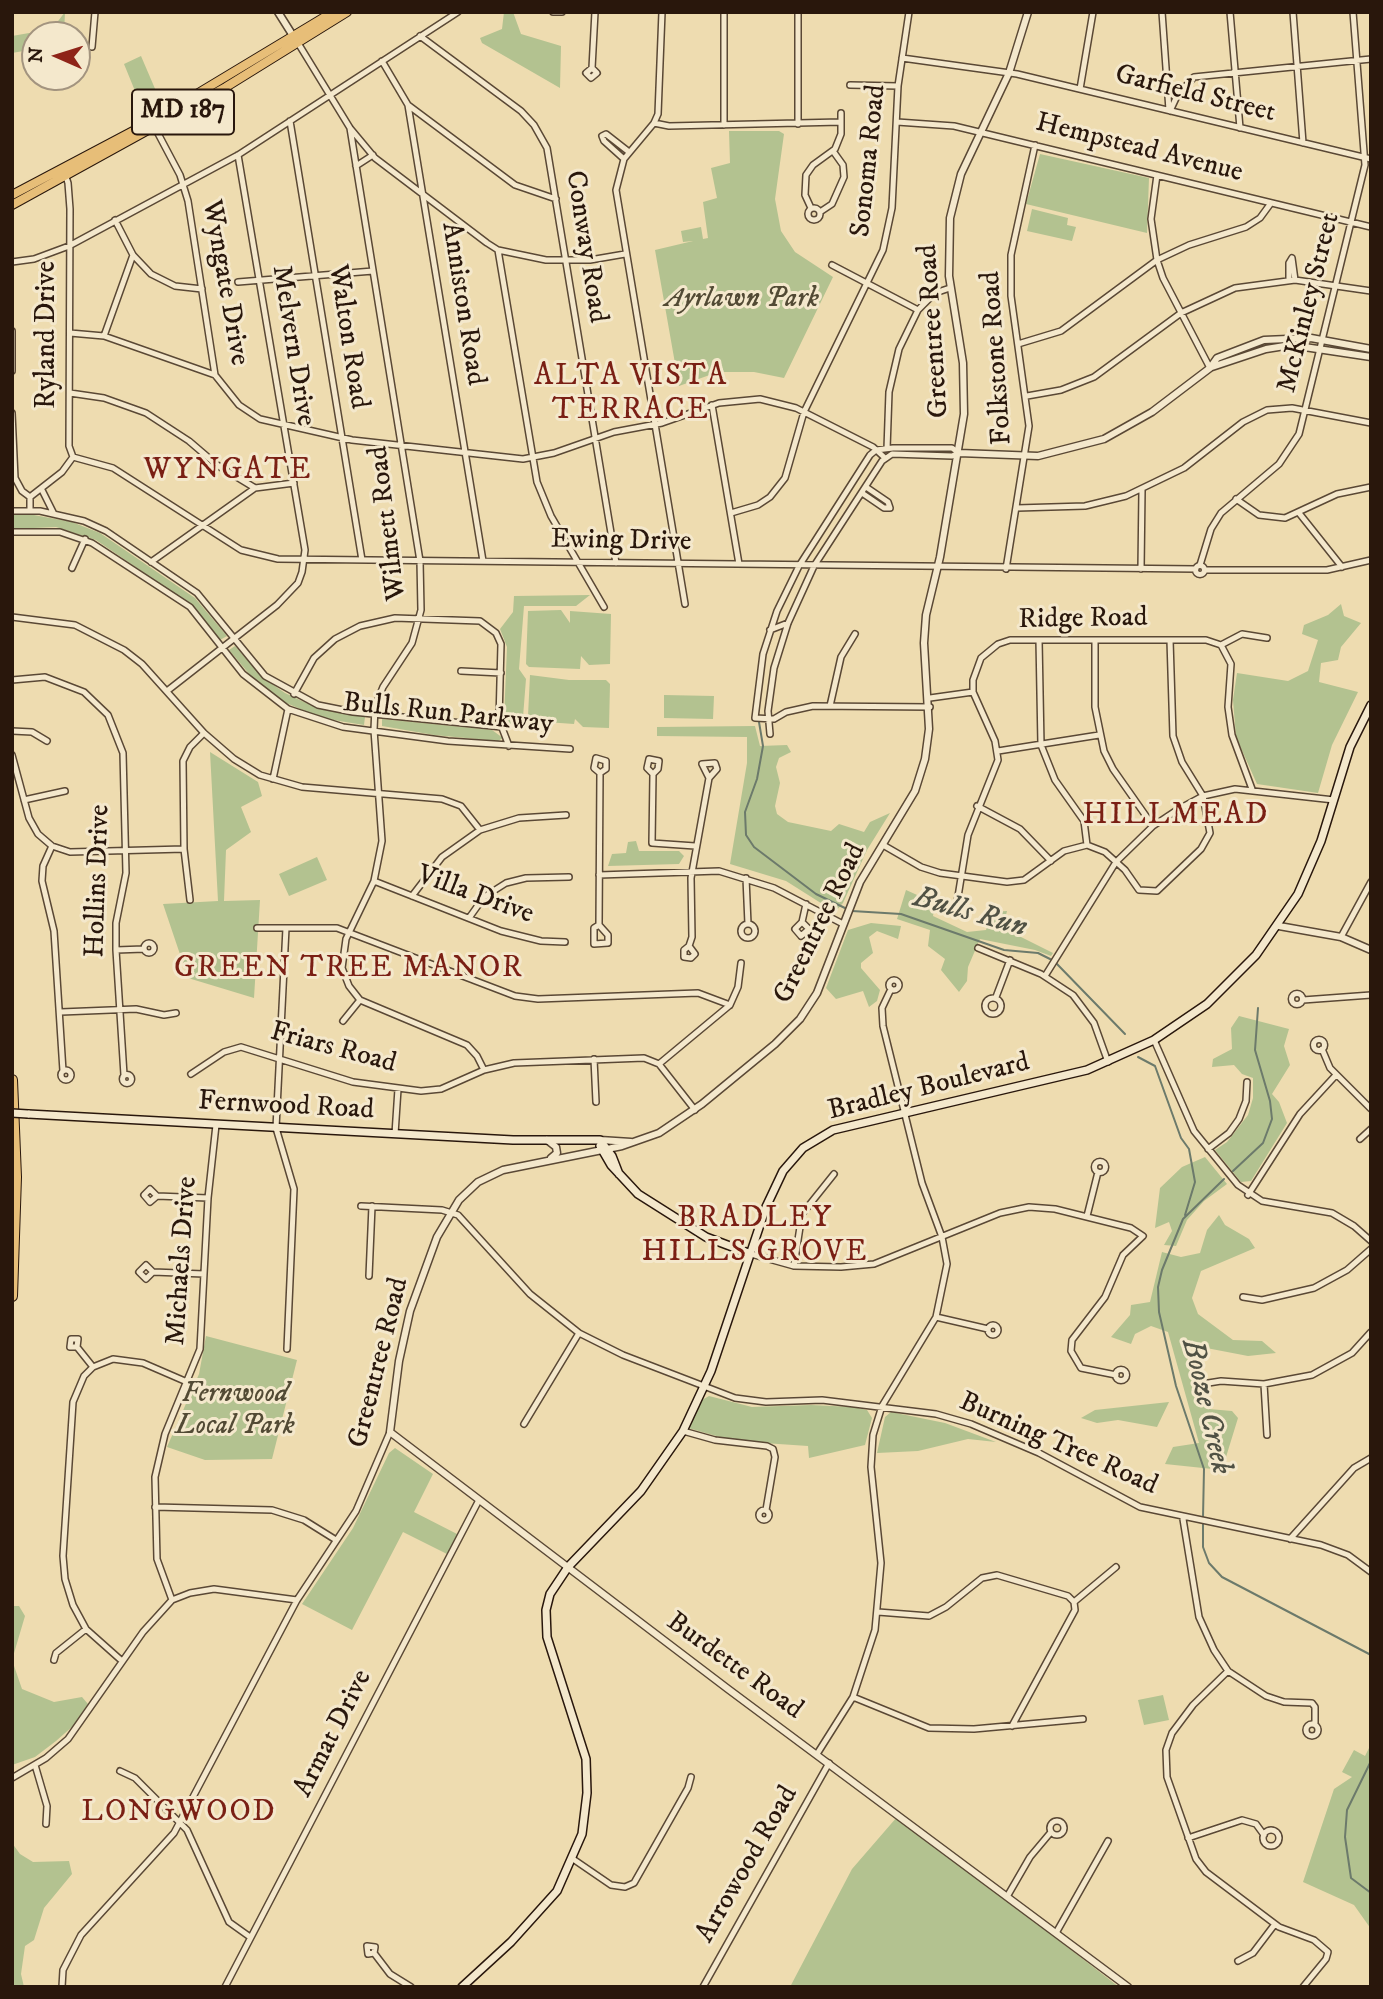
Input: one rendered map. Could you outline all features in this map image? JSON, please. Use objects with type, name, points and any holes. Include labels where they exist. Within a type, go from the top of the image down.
[{"type":"highway","points":[[12,1080],[16,1200],[12,1296]]},
{"type":"main road","name":"MD 187","points":[[296,40],[333,12]]},
{"type":"main road","name":"MD 187","points":[[12,205],[64,172],[347,12]]},
{"type":"main road","name":"MD 187","points":[[12,195],[64,172]]},
{"type":"main road","name":"Bradley Boulevard","points":[[462,1987],[539,1913],[557,1891],[582,1834],[587,1802],[586,1759],[580,1732],[550,1648],[546,1616],[553,1589],[568,1567],[636,1497],[683,1431],[705,1387],[775,1183],[797,1154],[833,1130],[904,1111],[1042,1082],[1108,1062],[1181,1024],[1222,992],[1279,926],[1313,862],[1350,747],[1371,705]]},
{"type":"main road","name":"Fernwood Road","points":[[12,1114],[395,1134],[600,1140]]},
{"type":"main road","name":"Fernwood Road","points":[[558,1140],[596,1144],[606,1150]]},
{"type":"main road","points":[[600,1140],[619,1174],[638,1194],[706,1237],[751,1254]]},
{"type":"street","points":[[92,47],[95,12]]},
{"type":"street","points":[[278,12],[351,128],[373,155],[498,250],[531,258],[566,261],[625,254]]},
{"type":"street","points":[[12,262],[34,259],[69,246],[238,155],[458,12]]},
{"type":"street","points":[[553,12],[562,12]]},
{"type":"street","points":[[592,68],[595,12]]},
{"type":"street","points":[[662,12],[659,104],[654,123],[624,159],[616,190],[685,604]]},
{"type":"street","points":[[724,12],[724,125]]},
{"type":"street","points":[[798,12],[798,124]]},
{"type":"street","name":"Sonoma Road","points":[[731,513],[758,505],[778,489],[789,469],[804,412],[883,250],[890,226],[898,86],[909,12]]},
{"type":"street","name":"Greentree Road","points":[[62,1987],[63,1970],[81,1935],[174,1833],[297,1600],[356,1511],[390,1432],[399,1362],[410,1311],[437,1237],[450,1212],[465,1192],[485,1177],[503,1170],[606,1150],[659,1133],[695,1110],[771,1048],[800,1018],[822,984],[864,874],[918,783],[927,751],[930,698],[925,634],[964,414],[964,379],[950,288],[948,248],[952,208],[965,164],[1021,44],[1028,12]]},
{"type":"street","points":[[1080,89],[1093,12]]},
{"type":"street","points":[[1162,12],[1170,111]]},
{"type":"street","points":[[1230,12],[1240,128]]},
{"type":"street","points":[[1293,12],[1303,143]]},
{"type":"street","name":"McKinley Street","points":[[1200,568],[1211,529],[1236,499],[1288,454],[1299,434],[1306,410],[1368,159],[1353,12]]},
{"type":"street","name":"Conway Road","points":[[420,36],[534,125],[547,148],[616,563]]},
{"type":"street","name":"Garfield Street","points":[[902,58],[1009,73],[1368,159]]},
{"type":"street","points":[[1170,111],[1177,96],[1194,77],[1371,59]]},
{"type":"street","name":"Anniston Road","points":[[382,61],[408,104],[483,561]]},
{"type":"street","points":[[850,85],[898,86]]},
{"type":"street","points":[[408,104],[515,185],[556,199]]},
{"type":"street","points":[[820,212],[811,208],[805,195],[806,175],[813,165],[833,151],[839,141],[841,113]]},
{"type":"street","name":"Walton Road","points":[[290,121],[362,560]]},
{"type":"street","points":[[654,123],[724,125],[841,122]]},
{"type":"street","name":"Hempstead Avenue","points":[[897,122],[939,123],[981,132],[1371,226]]},
{"type":"street","name":"Wyngate Drive","points":[[153,124],[183,183],[215,375],[249,412],[283,426],[342,437],[513,459],[533,458],[712,405],[734,400],[760,399],[804,412],[888,456]]},
{"type":"street","name":"Wilmett Road","points":[[351,128],[421,561],[419,619],[412,643],[383,687],[374,714],[382,841],[374,881],[342,951],[342,968],[349,986],[360,1000]]},
{"type":"street","points":[[624,159],[602,136],[606,134],[629,152]]},
{"type":"street","name":"Folkstone Road","points":[[1006,569],[1029,426],[1027,396],[1011,296],[1012,256],[1035,145]]},
{"type":"street","points":[[811,208],[808,213],[811,219],[818,218],[820,212],[831,204],[844,177],[843,165],[833,151]]},
{"type":"street","name":"Melvern Drive","points":[[238,155],[294,483],[304,560]]},
{"type":"street","points":[[356,166],[373,155]]},
{"type":"street","name":"Ryland Drive","points":[[64,172],[68,183],[69,446],[73,457]]},
{"type":"street","points":[[1157,175],[1151,219],[1157,260],[1210,368]]},
{"type":"street","points":[[1018,344],[1061,331],[1157,260],[1189,244],[1246,227],[1260,218],[1271,203]]},
{"type":"street","points":[[115,220],[133,255],[151,274],[166,283],[202,289]]},
{"type":"street","points":[[498,250],[533,458],[544,502],[604,607]]},
{"type":"street","points":[[104,336],[133,255]]},
{"type":"street","points":[[832,265],[918,310]]},
{"type":"street","points":[[238,282],[259,278],[373,271]]},
{"type":"street","points":[[1027,396],[1061,390],[1094,377],[1181,313],[1235,288],[1292,280],[1371,290]]},
{"type":"street","points":[[770,734],[768,719],[774,668],[788,623],[814,566],[888,456],[891,376],[903,339],[918,310],[935,293],[950,288]]},
{"type":"street","points":[[12,331],[12,371]]},
{"type":"street","points":[[69,333],[104,336],[148,349],[215,375]]},
{"type":"street","points":[[888,456],[951,456],[959,453],[1026,457],[1074,449],[1116,434],[1152,412],[1210,368],[1217,358],[1264,340],[1291,337],[1371,349]]},
{"type":"street","points":[[1210,368],[1278,346],[1321,348],[1371,357]]},
{"type":"street","points":[[69,393],[104,398],[146,413],[255,488]]},
{"type":"street","points":[[712,405],[738,564]]},
{"type":"street","points":[[1017,508],[1085,506],[1142,490],[1184,468],[1255,414],[1278,408],[1306,410],[1371,423]]},
{"type":"street","points":[[12,412],[15,478],[22,491],[30,497]]},
{"type":"street","points":[[930,707],[830,706],[800,708],[768,719],[754,718],[759,673],[770,629],[799,566],[876,450],[953,448],[959,453]]},
{"type":"street","points":[[30,497],[42,490],[73,457]]},
{"type":"street","name":"Ewing Drive","points":[[73,457],[99,462],[122,472],[241,550],[257,555],[304,560],[1006,569],[1342,567],[1371,560]]},
{"type":"street","points":[[151,562],[255,488],[294,483]]},
{"type":"street","points":[[1236,499],[1259,515],[1271,518],[1299,513],[1337,494],[1371,487]]},
{"type":"street","points":[[42,490],[54,514]]},
{"type":"street","points":[[864,490],[888,502],[890,508],[884,508],[864,490]]},
{"type":"street","points":[[1141,569],[1142,490]]},
{"type":"street","points":[[30,497],[30,509]]},
{"type":"street","name":"Bulls Run Parkway","points":[[12,511],[30,509],[54,514],[106,531],[197,593],[265,676],[318,705],[374,714],[502,727]]},
{"type":"street","points":[[1299,513],[1342,567]]},
{"type":"street","name":"Bulls Run Parkway","points":[[12,533],[60,532],[85,539],[190,607],[243,674],[288,709],[324,723],[448,741],[570,749]]},
{"type":"street","points":[[72,568],[85,539]]},
{"type":"street","points":[[167,691],[292,590],[302,572],[304,560]]},
{"type":"street","points":[[12,617],[54,620],[99,635],[142,664],[204,733],[233,759],[273,779],[302,787],[452,802],[468,812],[481,830]]},
{"type":"street","points":[[295,694],[314,658],[335,639],[378,620],[472,619],[490,627],[501,644],[499,720],[509,746]]},
{"type":"street","points":[[770,629],[788,623]]},
{"type":"street","points":[[830,706],[841,657],[855,634]]},
{"type":"street","points":[[1252,789],[1232,735],[1228,707],[1231,663],[1221,645],[1242,634],[1267,638]]},
{"type":"street","name":"Ridge Road","points":[[973,692],[975,668],[989,649],[1010,640],[1206,640],[1221,645]]},
{"type":"street","points":[[1039,640],[1041,745],[1055,780],[1084,821],[1087,845]]},
{"type":"street","points":[[1095,640],[1095,707],[1099,735],[1113,769],[1153,826]]},
{"type":"street","points":[[883,845],[920,867],[961,877],[1017,882],[1036,874],[1071,848],[1087,845],[1100,849],[1116,862],[1139,890],[1157,891],[1206,843],[1210,825],[1203,796],[1182,762],[1172,736],[1170,640]]},
{"type":"street","points":[[461,671],[501,673]]},
{"type":"street","name":"Hollins Drive","points":[[12,680],[45,677],[84,692],[108,715],[123,753],[125,885],[116,923],[116,950],[124,1075]]},
{"type":"street","points":[[930,698],[973,692],[998,751],[997,770],[977,806],[968,835],[956,909]]},
{"type":"street","points":[[273,779],[288,709]]},
{"type":"street","points":[[12,731],[32,732],[47,741]]},
{"type":"street","points":[[190,900],[184,849],[183,761],[190,747],[204,733]]},
{"type":"street","points":[[998,751],[1099,735]]},
{"type":"street","points":[[12,755],[33,827],[52,846],[70,852],[184,849]]},
{"type":"street","points":[[599,925],[600,773]]},
{"type":"street","points":[[653,774],[652,843],[695,846]]},
{"type":"street","points":[[689,946],[695,846],[708,795],[709,778]]},
{"type":"street","points":[[1045,976],[1116,862],[1153,826],[1203,796],[1252,789],[1334,800]]},
{"type":"street","points":[[24,800],[65,791]]},
{"type":"street","points":[[977,806],[1020,829],[1051,861]]},
{"type":"street","points":[[412,896],[442,857],[481,830],[519,818],[566,815]]},
{"type":"street","points":[[52,846],[43,866],[42,881],[54,931],[63,1071]]},
{"type":"street","points":[[599,875],[719,871],[746,878],[806,904],[843,924]]},
{"type":"street","points":[[469,918],[484,897],[506,883],[526,878],[569,877]]},
{"type":"street","points":[[746,878],[748,924]]},
{"type":"street","name":"Villa Drive","points":[[374,881],[523,938],[565,942]]},
{"type":"street","points":[[1341,937],[1371,882]]},
{"type":"street","points":[[802,922],[806,904]]},
{"type":"street","points":[[257,929],[329,926],[515,996],[538,999],[698,993],[730,1005]]},
{"type":"street","points":[[1279,926],[1341,937],[1371,950]]},
{"type":"street","points":[[286,928],[276,1128],[294,1189],[287,1349]]},
{"type":"street","points":[[978,948],[1045,976],[1086,1009],[1108,1062]]},
{"type":"street","points":[[116,950],[144,949]]},
{"type":"street","points":[[996,998],[1010,960]]},
{"type":"street","points":[[695,1110],[659,1064],[730,1005],[738,988],[741,963]]},
{"type":"street","points":[[817,1754],[853,1697],[868,1655],[878,1612],[881,1563],[871,1459],[873,1435],[883,1406],[936,1317],[947,1264],[942,1237],[922,1184],[883,1026],[882,1008],[891,989]]},
{"type":"street","points":[[1303,1000],[1371,995]]},
{"type":"street","points":[[343,1021],[360,1000],[467,1045],[484,1070]]},
{"type":"street","points":[[61,1012],[136,1009],[164,1015],[176,1013]]},
{"type":"street","points":[[1154,1040],[1173,1077],[1192,1126],[1248,1195],[1269,1203],[1307,1206],[1332,1213],[1354,1226],[1371,1241]]},
{"type":"street","name":"Friars Road","points":[[191,1074],[230,1049],[247,1048],[352,1082],[398,1089],[441,1089],[484,1070],[514,1063],[644,1058],[659,1064]]},
{"type":"street","points":[[1322,1049],[1336,1075],[1371,1109]]},
{"type":"street","points":[[594,1059],[596,1102]]},
{"type":"street","points":[[1248,1195],[1300,1114],[1336,1075]]},
{"type":"street","points":[[1208,1149],[1229,1133],[1239,1119],[1246,1101],[1247,1082]]},
{"type":"street","points":[[395,1134],[398,1089]]},
{"type":"street","name":"Michaels Drive","points":[[172,1600],[157,1559],[155,1507],[159,1453],[200,1349],[208,1198],[216,1125]]},
{"type":"street","points":[[1360,1139],[1371,1129]]},
{"type":"street","points":[[547,1140],[557,1151],[550,1159]]},
{"type":"street","points":[[600,1140],[632,1143]]},
{"type":"street","points":[[1087,1216],[1098,1172]]},
{"type":"street","points":[[794,1266],[802,1214],[834,1174]]},
{"type":"street","points":[[157,1196],[208,1198]]},
{"type":"street","points":[[361,1206],[450,1212]]},
{"type":"street","points":[[369,1276],[372,1206]]},
{"type":"street","points":[[751,1254],[794,1266],[841,1268],[874,1264],[1000,1213],[1022,1208],[1042,1207],[1131,1228],[1143,1236],[1123,1255],[1105,1297],[1072,1340],[1071,1351],[1082,1368],[1116,1375]]},
{"type":"street","name":"Burning Tree Road","points":[[450,1212],[458,1215],[530,1294],[579,1333],[623,1356],[705,1387],[755,1401],[817,1400],[883,1406],[936,1414],[971,1424],[1039,1453],[1140,1507],[1336,1549],[1371,1572]]},
{"type":"street","points":[[1243,1297],[1262,1300],[1314,1288],[1347,1270],[1371,1249]]},
{"type":"street","points":[[153,1272],[204,1274]]},
{"type":"street","points":[[936,1317],[988,1329]]},
{"type":"street","points":[[1202,1384],[1221,1381],[1264,1384],[1297,1380],[1327,1369],[1352,1353],[1371,1332]]},
{"type":"street","points":[[524,1424],[579,1333]]},
{"type":"street","points":[[77,1347],[93,1367]]},
{"type":"street","points":[[122,1661],[86,1629],[69,1594],[63,1556],[73,1402],[80,1382],[93,1367],[113,1359],[129,1359],[187,1382]]},
{"type":"street","points":[[1264,1384],[1267,1436]]},
{"type":"street","points":[[683,1431],[715,1440],[773,1449],[775,1457],[766,1510]]},
{"type":"street","name":"Burdette Road","points":[[390,1432],[1128,1987]]},
{"type":"street","points":[[1290,1539],[1354,1468],[1371,1458]]},
{"type":"street","name":"Armat Drive","points":[[225,1987],[479,1500]]},
{"type":"street","points":[[155,1507],[272,1510],[304,1520],[336,1540]]},
{"type":"street","points":[[1183,1518],[1199,1617],[1214,1650],[1228,1671],[1279,1701],[1312,1703],[1316,1709],[1315,1724]]},
{"type":"street","points":[[1074,1602],[1116,1567]]},
{"type":"street","points":[[878,1612],[929,1616],[946,1607],[982,1578],[997,1576],[1068,1596],[1074,1602],[1075,1610],[1012,1726]]},
{"type":"street","points":[[12,1778],[57,1750],[81,1724],[122,1661],[172,1600],[190,1593],[214,1589],[297,1600]]},
{"type":"street","points":[[54,1660],[56,1653],[86,1629]]},
{"type":"street","points":[[1228,1671],[1178,1724],[1166,1749],[1167,1777],[1196,1859],[1206,1872],[1275,1924],[1314,1940],[1328,1952],[1326,1959],[1303,1987]]},
{"type":"street","points":[[853,1697],[929,1728],[955,1730],[1083,1719]]},
{"type":"street","name":"Arrowood Road","points":[[702,1987],[829,1763]]},
{"type":"street","points":[[36,1765],[47,1806],[46,1824]]},
{"type":"street","points":[[120,1771],[135,1778],[179,1821],[192,1839],[229,1922],[250,1937]]},
{"type":"street","points":[[573,1859],[611,1885],[625,1887],[634,1883],[691,1777]]},
{"type":"street","points":[[1188,1838],[1242,1820],[1256,1824],[1264,1835]]},
{"type":"street","points":[[1008,1895],[1034,1851],[1051,1832]]},
{"type":"street","points":[[1056,1933],[1108,1841]]},
{"type":"street","points":[[1238,1961],[1253,1953],[1275,1924]]},
{"type":"street","points":[[374,1953],[390,1973],[411,1987]]},
{"type":"green space","points":[[504,12],[513,12],[521,34],[561,46],[560,88],[482,43],[480,38],[502,29]]},
{"type":"green space","points":[[21,34],[21,51],[12,53],[12,36]]},
{"type":"green space","points":[[141,56],[162,105],[144,113],[124,64]]},
{"type":"green space","name":"Ayrlawn Park","points":[[729,131],[779,131],[784,134],[775,199],[781,231],[795,252],[833,277],[784,378],[754,372],[718,372],[679,386],[655,250],[693,241],[683,242],[681,231],[701,227],[703,239],[708,238],[703,202],[717,198],[711,168],[730,163]]},
{"type":"green space","points":[[1040,154],[1149,178],[1147,233],[1026,204]]},
{"type":"green space","points":[[1032,209],[1068,218],[1067,225],[1076,227],[1072,241],[1027,231]]},
{"type":"green space","points":[[23,513],[72,522],[100,533],[195,598],[227,636],[220,640],[194,607],[96,540],[56,527],[12,529],[12,514]]},
{"type":"green space","points":[[590,595],[576,606],[524,606],[519,669],[526,679],[523,717],[511,725],[504,719],[507,647],[500,629],[513,612],[514,596]]},
{"type":"green space","points":[[1341,604],[1344,616],[1361,623],[1341,647],[1338,660],[1321,663],[1319,682],[1358,692],[1332,745],[1318,793],[1257,784],[1236,737],[1233,700],[1237,673],[1288,681],[1308,671],[1318,640],[1302,634],[1304,625],[1328,615]]},
{"type":"green space","points":[[561,610],[570,623],[570,611],[611,614],[610,664],[589,665],[581,656],[580,669],[529,667],[526,664],[528,611]]},
{"type":"green space","points":[[235,646],[262,677],[285,693],[319,709],[365,717],[364,725],[321,718],[284,702],[250,675],[229,650]]},
{"type":"green space","points":[[530,675],[569,680],[606,680],[610,684],[609,728],[583,727],[575,719],[574,724],[532,721],[528,716]]},
{"type":"green space","points":[[664,695],[714,696],[713,719],[664,718]]},
{"type":"green space","points":[[382,719],[492,730],[503,738],[498,741],[434,735],[382,726]]},
{"type":"green space","points":[[755,726],[760,746],[787,745],[791,752],[779,758],[776,767],[780,783],[775,806],[777,814],[788,822],[831,831],[839,824],[864,832],[870,822],[890,813],[867,850],[843,903],[835,912],[786,881],[730,864],[747,763],[747,737],[657,736],[657,727]]},
{"type":"green space","points":[[210,752],[258,782],[262,796],[241,807],[251,832],[226,850],[224,901],[260,900],[254,998],[188,978],[163,904],[218,901]]},
{"type":"green space","points":[[636,841],[639,851],[679,851],[684,856],[679,864],[608,866],[612,854],[626,853],[628,842]]},
{"type":"green space","points":[[317,857],[327,880],[289,896],[279,874]]},
{"type":"green space","points":[[906,890],[935,903],[933,916],[967,932],[986,930],[991,912],[1007,911],[1005,919],[1019,936],[1053,953],[1051,956],[1035,950],[980,939],[968,967],[967,981],[959,992],[941,970],[945,959],[928,946],[930,930],[897,919]]},
{"type":"green space","points":[[871,923],[901,926],[898,939],[877,931],[869,937],[873,953],[861,963],[861,968],[880,990],[877,1001],[869,1007],[863,991],[836,999],[826,988],[848,930]]},
{"type":"green space","points":[[1239,1016],[1289,1029],[1284,1046],[1290,1065],[1272,1094],[1279,1102],[1287,1123],[1251,1181],[1241,1182],[1215,1150],[1227,1142],[1248,1115],[1253,1098],[1253,1078],[1242,1074],[1234,1065],[1212,1067],[1213,1059],[1232,1049],[1231,1028]]},
{"type":"green space","points":[[1205,1157],[1227,1184],[1204,1201],[1187,1220],[1176,1246],[1164,1245],[1172,1231],[1169,1222],[1155,1228],[1160,1188],[1182,1167]]},
{"type":"green space","points":[[1219,1215],[1225,1225],[1249,1239],[1255,1248],[1201,1271],[1192,1298],[1198,1314],[1233,1340],[1262,1341],[1276,1353],[1248,1356],[1196,1346],[1186,1351],[1195,1392],[1203,1394],[1209,1409],[1232,1411],[1238,1418],[1222,1470],[1165,1464],[1173,1447],[1199,1443],[1168,1332],[1151,1326],[1135,1334],[1131,1344],[1111,1337],[1130,1315],[1131,1305],[1150,1302],[1162,1252],[1181,1257],[1200,1253],[1207,1230]]},
{"type":"green space","name":"Fernwood Local Park","points":[[206,1336],[297,1360],[272,1459],[205,1460],[167,1447],[199,1374]]},
{"type":"green space","points":[[709,1396],[752,1407],[853,1407],[867,1410],[872,1418],[865,1445],[809,1458],[808,1446],[734,1441],[688,1428],[702,1400]]},
{"type":"green space","points":[[1169,1402],[1157,1427],[1118,1420],[1097,1423],[1081,1418],[1095,1410]]},
{"type":"green space","points":[[891,1412],[945,1423],[996,1442],[968,1439],[918,1451],[877,1453],[885,1417]]},
{"type":"green space","points":[[395,1448],[433,1474],[414,1512],[459,1535],[449,1555],[403,1532],[352,1630],[302,1604],[353,1528],[389,1453]]},
{"type":"green space","points":[[12,1606],[19,1606],[25,1616],[12,1660]]},
{"type":"green space","points":[[12,1660],[22,1689],[54,1702],[82,1697],[88,1704],[73,1726],[56,1741],[35,1757],[12,1765]]},
{"type":"green space","points":[[1163,1695],[1169,1720],[1144,1725],[1138,1700]]},
{"type":"green space","points":[[1371,1744],[1371,1929],[1354,1905],[1303,1882],[1334,1789],[1352,1777],[1342,1772],[1354,1750],[1365,1756]]},
{"type":"green space","points":[[897,1817],[1119,1987],[790,1987],[852,1869]]},
{"type":"green space","points":[[12,1843],[20,1854],[33,1862],[69,1861],[72,1874],[44,1908],[34,1940],[25,1946],[21,1974],[24,1987],[12,1987]]},
{"type":"waterway","name":"Bulls Run","points":[[759,722],[763,746],[757,779],[745,812],[746,835],[754,847],[816,894],[847,909]]},
{"type":"waterway","name":"Bulls Run","points":[[852,911],[901,914],[1004,950],[1038,953],[1052,960]]},
{"type":"waterway","name":"Bulls Run","points":[[1056,963],[1125,1034]]},
{"type":"waterway","name":"Booze Creek","points":[[1233,1171],[1263,1143],[1272,1119],[1270,1101],[1255,1050],[1258,1008]]},
{"type":"waterway","name":"Bulls Run","points":[[1138,1057],[1155,1066],[1181,1138],[1189,1149],[1195,1182],[1185,1215]]},
{"type":"waterway","name":"Booze Creek","points":[[1203,1517],[1204,1469],[1176,1386],[1159,1312],[1158,1287],[1162,1270],[1183,1219],[1224,1179]]},
{"type":"waterway","name":"Booze Creek","points":[[1203,1523],[1203,1547],[1209,1563],[1222,1577],[1371,1655]]},
{"type":"waterway","name":"Booze Creek","points":[[1371,1761],[1347,1810],[1345,1837],[1351,1878],[1371,1893]]},
{"type":"district","name":"ALTA VISTA TERRACE","points":[[631,395]]},
{"type":"district","name":"WYNGATE","points":[[228,472]]},
{"type":"district","name":"HILLMEAD","points":[[1176,817]]},
{"type":"district","name":"GREEN TREE MANOR","points":[[349,970]]},
{"type":"district","name":"BRADLEY HILLS GROVE","points":[[755,1237]]},
{"type":"district","name":"LONGWOOD","points":[[179,1814]]}]
